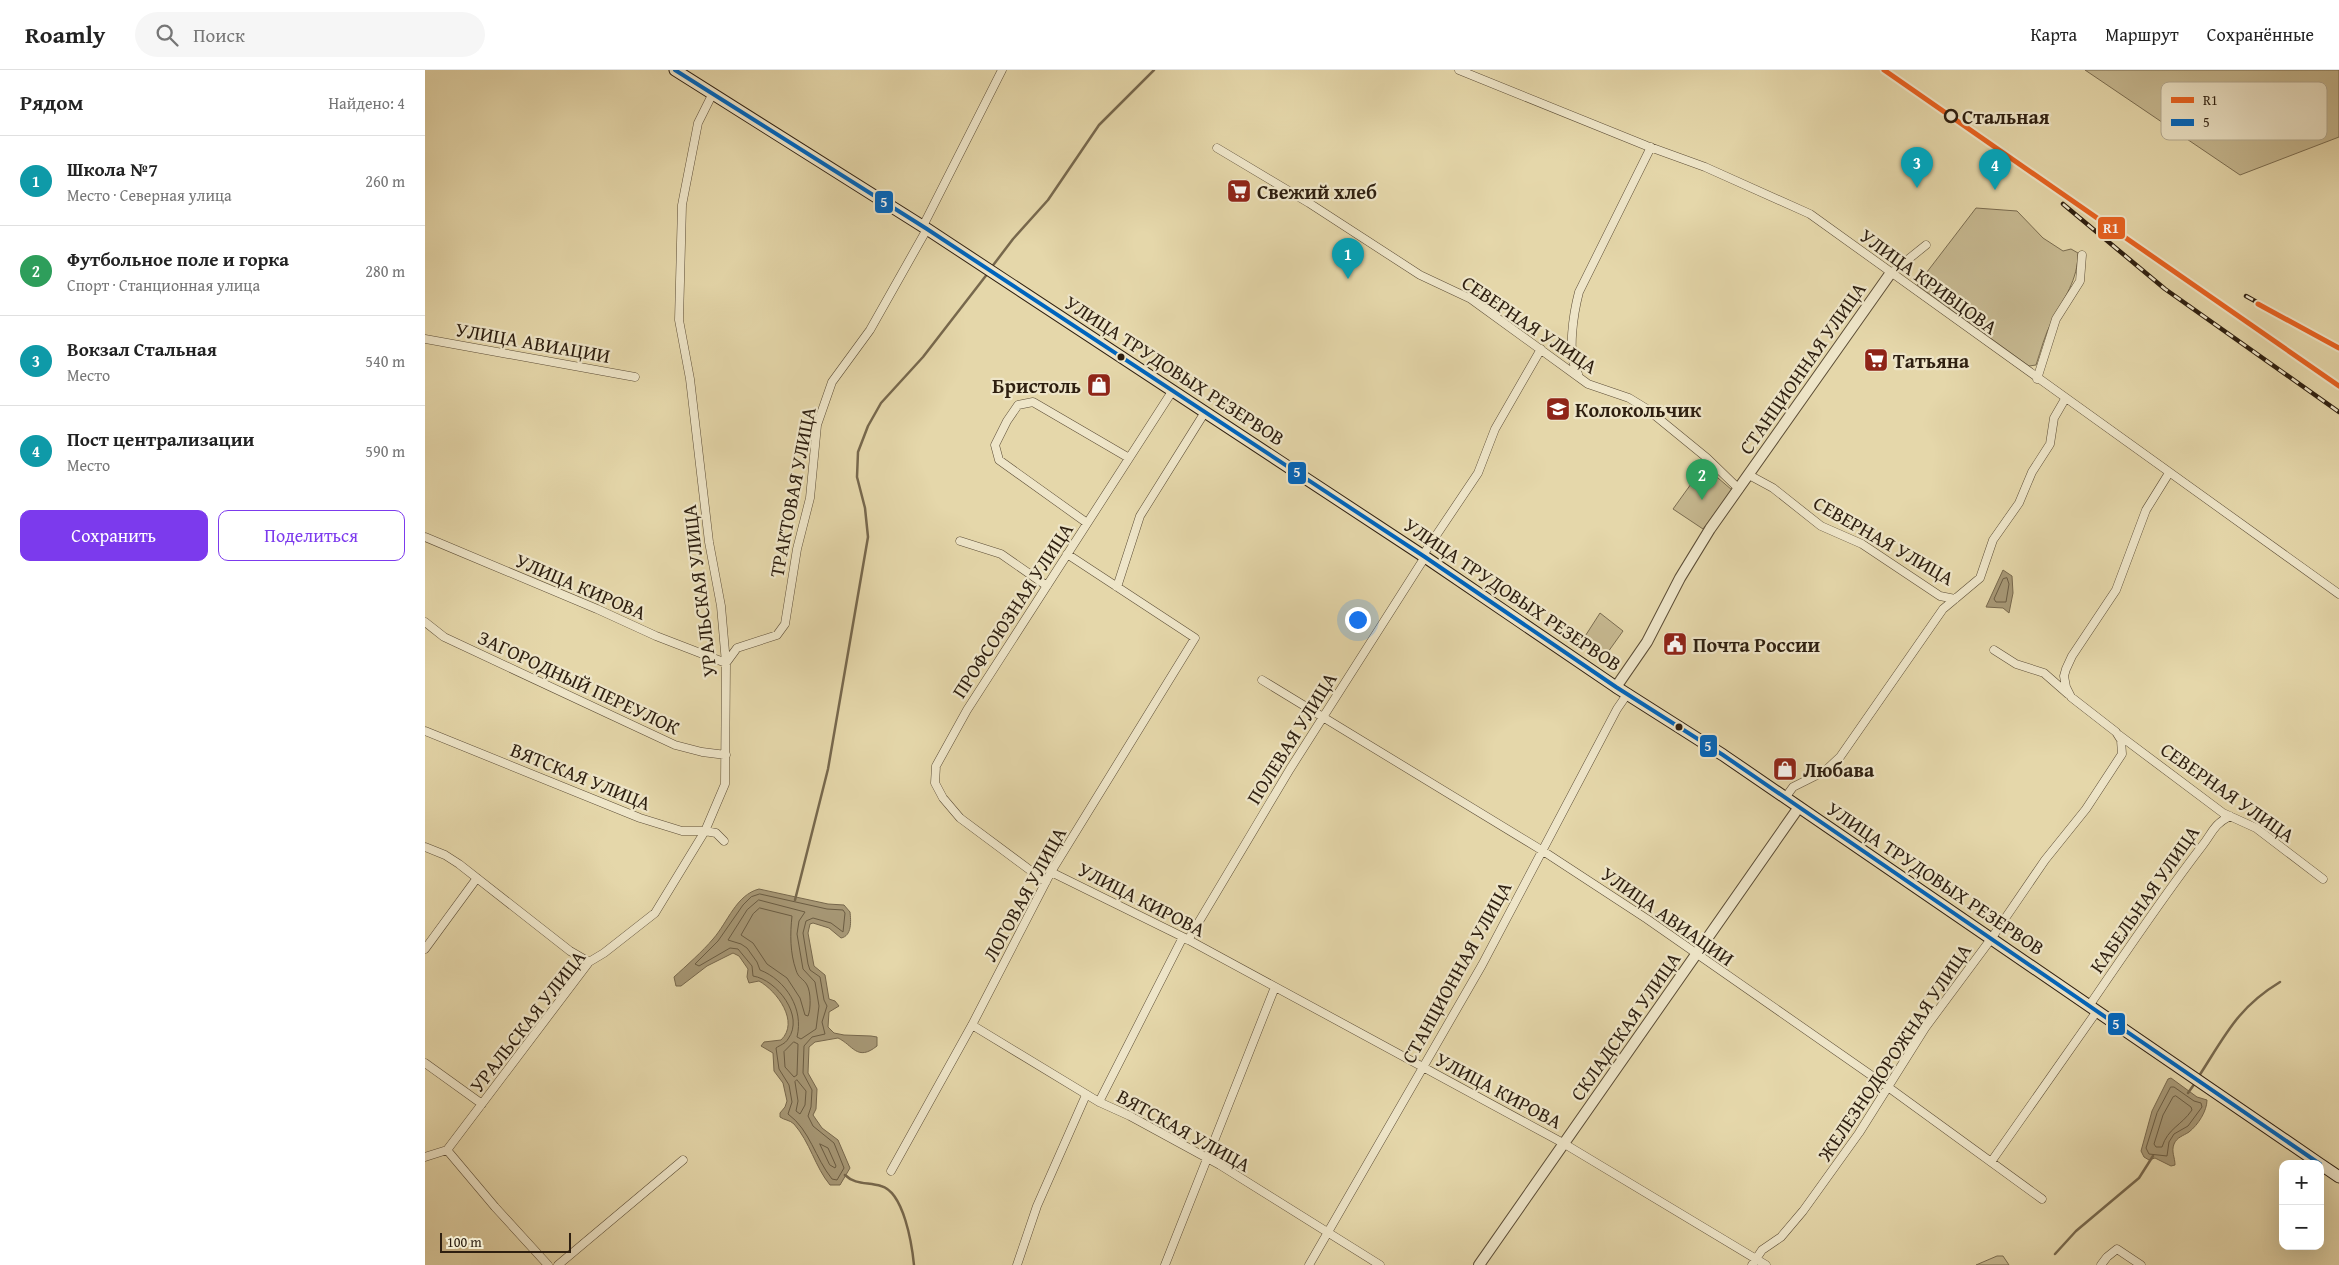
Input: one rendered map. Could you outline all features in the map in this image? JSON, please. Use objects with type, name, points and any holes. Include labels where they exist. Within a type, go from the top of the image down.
[{"type":"main road","name":"УЛИЦА ТРУДОВЫХ РЕЗЕРВОВ","points":[[675,70],[925,227],[1424,556],[1799,807],[2314,1160]]},
{"type":"main road","name":"УЛИЦА ТРУДОВЫХ РЕЗЕРВОВ","points":[[2324,1167],[2339,1177]]},
{"type":"street","name":"ТРАКТОВАЯ УЛИЦА","points":[[726,664],[737,648],[777,635],[785,624],[797,549],[810,498],[817,425],[831,382],[875,322],[925,227],[1002,70]]},
{"type":"street","name":"УЛИЦА КРИВЦОВА","points":[[1459,70],[1651,148],[1705,167],[1791,204],[1816,218],[1890,274],[2339,594]]},
{"type":"street","name":"УРАЛЬСКАЯ УЛИЦА","points":[[447,1150],[589,962],[604,953],[655,913],[705,831],[725,784],[726,664],[721,606],[709,542],[689,379],[679,320],[682,205],[698,123],[713,93]]},
{"type":"street","name":"СЕВЕРНАЯ УЛИЦА","points":[[1217,148],[1309,203],[1421,275],[1471,299],[1594,387],[1629,398],[1647,409],[1707,458],[1739,488]]},
{"type":"street","points":[[1583,379],[1575,368],[1573,359],[1575,305],[1584,279],[1651,148]]},
{"type":"street","points":[[1890,274],[1926,245]]},
{"type":"street","points":[[2037,379],[2056,319],[2080,281],[2082,255]]},
{"type":"street","name":"СТАНЦИОННАЯ УЛИЦА","points":[[1616,686],[1647,642],[1680,578],[1739,488],[1890,274]]},
{"type":"street","name":"УЛИЦА АВИАЦИИ","points":[[425,339],[635,378]]},
{"type":"street","name":"ПОЛЕВАЯ УЛИЦА","points":[[1099,1102],[1186,939],[1424,556],[1478,474],[1495,429],[1541,349]]},
{"type":"street","name":"ПРОФСОЮЗНАЯ УЛИЦА","points":[[935,784],[934,776],[940,758],[967,710],[1173,390]]},
{"type":"street","points":[[1785,798],[1793,787],[1825,771],[1845,750],[1943,610],[1980,578],[1993,540],[2019,503],[2032,472],[2050,444],[2054,418],[2065,399]]},
{"type":"street","points":[[1087,523],[999,460],[995,451],[996,440],[1007,421],[1018,405],[1033,402],[1129,458]]},
{"type":"street","points":[[1067,554],[1117,587],[1140,516],[1205,412]]},
{"type":"street","points":[[2071,697],[2066,687],[2064,676],[2066,669],[2072,656],[2116,590],[2146,510],[2169,473]]},
{"type":"street","name":"СЕВЕРНАЯ УЛИЦА","points":[[1749,475],[1773,488],[1821,526],[1862,544],[1940,596],[1955,599]]},
{"type":"street","name":"УЛИЦА КИРОВА","points":[[425,537],[726,664]]},
{"type":"street","points":[[960,541],[1001,554],[1047,586]]},
{"type":"street","name":"ЛОГОВАЯ УЛИЦА","points":[[891,1171],[972,1025],[1051,872],[1195,638],[1117,587]]},
{"type":"street","name":"ЗАГОРОДНЫЙ ПЕРЕУЛОК","points":[[425,622],[444,637],[675,745],[702,752],[726,755]]},
{"type":"street","points":[[1994,650],[2016,664],[2044,673],[2116,732]]},
{"type":"street","name":"УЛИЦА АВИАЦИИ","points":[[1262,680],[1543,851],[1647,918],[1696,955],[1888,1087],[2043,1199]]},
{"type":"street","name":"СТАНЦИОННАЯ УЛИЦА","points":[[1309,1265],[1423,1067],[1543,851],[1617,709],[1628,693]]},
{"type":"street","name":"ВЯТСКАЯ УЛИЦА","points":[[425,731],[646,821],[682,832],[705,831],[716,833],[724,841]]},
{"type":"street","name":"СЕВЕРНАЯ УЛИЦА","points":[[2116,732],[2230,816],[2256,828],[2323,879]]},
{"type":"street","name":"ЖЕЛЕЗНОДОРОЖНАЯ УЛИЦА","points":[[1754,1262],[1762,1250],[1781,1237],[1793,1224],[1859,1133],[1925,1028],[1991,939],[2045,860],[2086,809],[2118,761],[2123,746],[2116,732]]},
{"type":"street","name":"УЛИЦА КИРОВА","points":[[935,784],[943,798],[960,818],[1046,882]]},
{"type":"street","name":"СКЛАДСКАЯ УЛИЦА","points":[[1479,1265],[1799,807]]},
{"type":"street","name":"КАБЕЛЬНАЯ УЛИЦА","points":[[1991,1162],[2001,1150],[2178,876],[2203,845],[2213,828],[2230,816]]},
{"type":"street","points":[[425,847],[445,855],[570,951],[589,962]]},
{"type":"street","name":"УЛИЦА КИРОВА","points":[[1051,872],[1186,939],[1563,1143],[1754,1262],[1767,1265]]},
{"type":"street","points":[[425,949],[477,878]]},
{"type":"street","points":[[1165,1265],[1275,987]]},
{"type":"street","name":"ВЯТСКАЯ УЛИЦА","points":[[972,1025],[1086,1095],[1130,1116],[1207,1159],[1380,1265]]},
{"type":"street","points":[[425,1063],[482,1104]]},
{"type":"street","points":[[1017,1265],[1037,1206],[1086,1095]]},
{"type":"street","points":[[425,1157],[447,1150],[495,1207],[548,1265]]},
{"type":"street","points":[[558,1265],[683,1160]]},
{"type":"street","points":[[2101,1265],[2117,1249],[2141,1265]]},
{"type":"shaded area","points":[[2085,70],[2339,70],[2339,137],[2240,175],[2188,140],[2327,140],[2327,82],[2161,82],[2161,121]]},
{"type":"shaded area","points":[[1976,208],[2017,211],[2043,238],[2063,251],[2071,249],[2078,253],[2073,280],[2043,342],[2036,365],[2029,366],[1917,285]]},
{"type":"shaded area","points":[[1704,466],[1732,490],[1703,529],[1673,509]]},
{"type":"shaded area","points":[[1600,613],[1623,631],[1608,652],[1600,654],[1582,641]]},
{"type":"shaded area","points":[[1997,1256],[2003,1256],[2009,1265],[1976,1265]]},
{"type":"water","points":[[2003,570],[2012,576],[2013,593],[2009,613],[2003,608],[1986,607]]},
{"type":"water","points":[[759,889],[828,904],[844,905],[850,912],[850,928],[845,937],[841,938],[829,928],[813,923],[810,924],[808,933],[814,966],[825,975],[829,999],[835,1001],[839,1006],[829,1012],[828,1027],[834,1033],[877,1037],[877,1046],[865,1052],[856,1051],[838,1038],[815,1042],[809,1047],[808,1073],[817,1089],[816,1109],[813,1115],[822,1128],[838,1140],[850,1168],[840,1185],[830,1185],[800,1131],[792,1123],[780,1117],[780,1113],[787,1101],[783,1083],[774,1071],[773,1053],[761,1046],[764,1042],[781,1040],[786,1033],[788,1025],[787,1016],[779,999],[759,981],[749,983],[747,977],[748,969],[739,956],[733,953],[707,966],[681,986],[676,986],[674,977],[713,939],[738,903],[751,892]]},
{"type":"water","points":[[2171,1078],[2197,1097],[2207,1100],[2204,1113],[2199,1122],[2175,1142],[2173,1150],[2175,1165],[2171,1166],[2155,1158],[2149,1160],[2144,1157],[2141,1151],[2152,1111],[2168,1079]]},
{"type":"waterway","points":[[991,268],[1013,239],[1048,200],[1099,125],[1154,70]]},
{"type":"waterway","points":[[795,900],[828,769],[868,537],[865,508],[857,477],[858,452],[868,426],[881,403],[923,357],[988,273]]},
{"type":"waterway","points":[[2199,1076],[2242,1013],[2265,992],[2280,982]]},
{"type":"waterway","points":[[2188,1093],[2195,1083]]},
{"type":"waterway","points":[[2055,1254],[2076,1231],[2139,1178],[2153,1156]]},
{"type":"waterway","points":[[845,1175],[857,1182],[881,1186],[889,1190],[896,1198],[909,1233],[914,1265]]},
{"type":"railway","points":[[2063,204],[2165,289],[2339,412]]},
{"type":"railway","points":[[2246,296],[2339,348]]},
{"type":"transit line","name":"5","points":[[675,70],[927,229],[1425,557],[1616,687],[1723,755],[2314,1160]]},
{"type":"transit line","name":"R1","points":[[1884,70],[2339,386]]},
{"type":"transit line","name":"R1","points":[[2258,304],[2339,348]]},
{"type":"place","name":"Стальная","points":[[1951,116]]},
{"type":"place","name":"Вокзал Стальная","points":[[1917,188]]},
{"type":"place","name":"Пост централизации","points":[[1995,190]]},
{"type":"place","name":"Свежий хлеб","points":[[1239,191]]},
{"type":"place","name":"Школа №7","points":[[1348,279]]},
{"type":"place","name":"Татьяна","points":[[1876,360]]},
{"type":"place","name":"Бристоль","points":[[1099,385]]},
{"type":"place","name":"Колокольчик","points":[[1558,409]]},
{"type":"place","name":"Футбольное поле и горка","points":[[1702,500]]},
{"type":"place","name":"Почта России","points":[[1675,644]]},
{"type":"place","name":"Любава","points":[[1785,769]]}]
